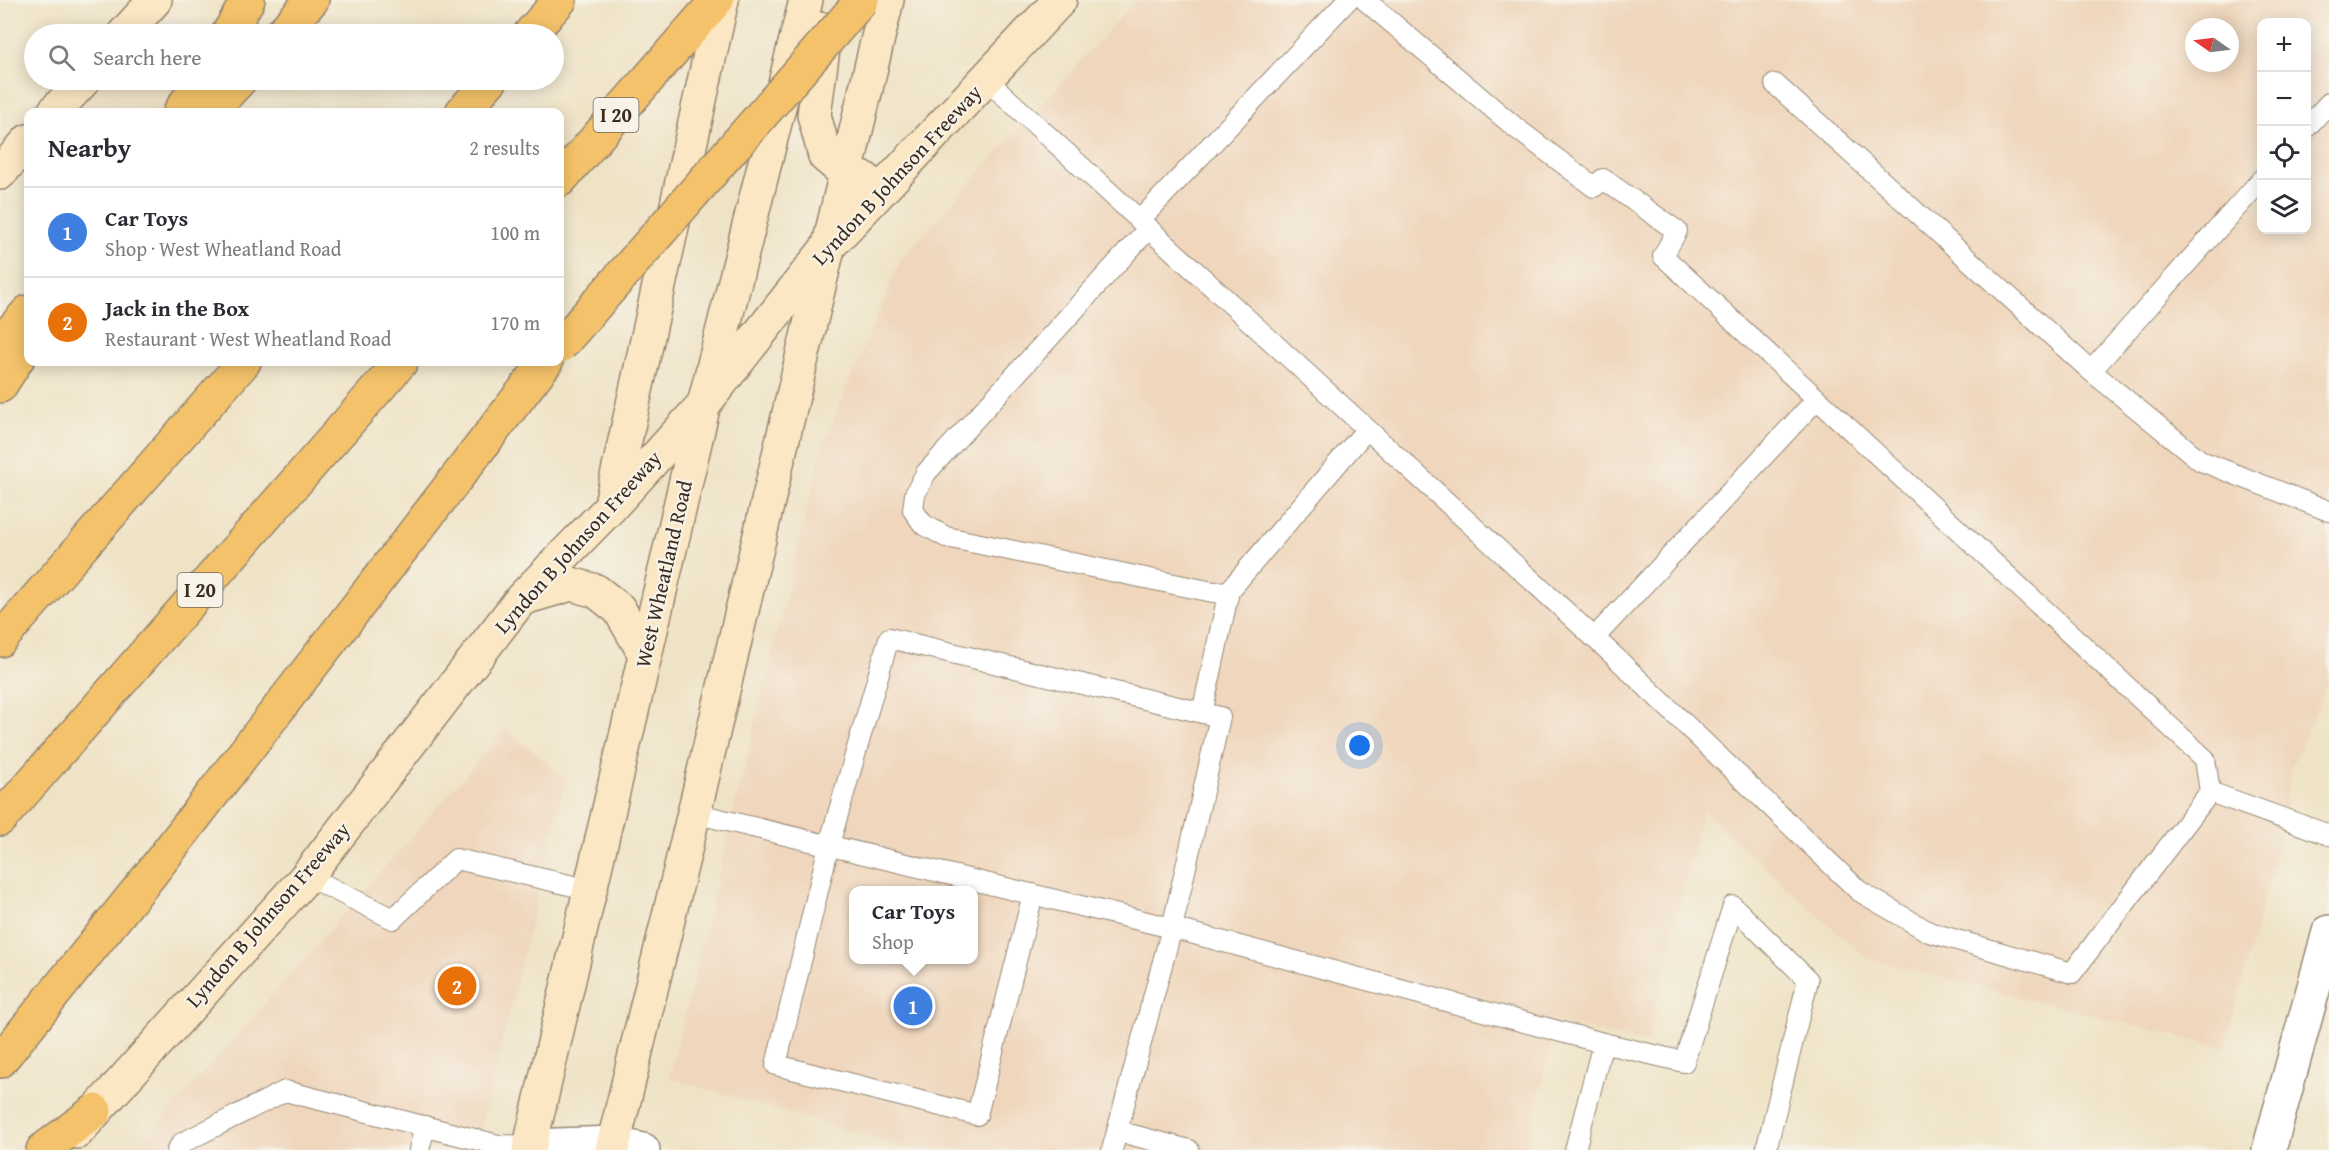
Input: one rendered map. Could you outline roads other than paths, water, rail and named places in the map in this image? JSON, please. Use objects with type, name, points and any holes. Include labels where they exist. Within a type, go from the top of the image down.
[{"type":"highway","points":[[234,24],[248,0]]},
{"type":"highway","points":[[290,24],[312,0]]},
{"type":"highway","points":[[539,24],[560,0]]},
{"type":"highway","name":"I 20","points":[[564,175],[673,50],[720,0]]},
{"type":"highway","points":[[564,341],[862,0]]},
{"type":"highway","points":[[183,108],[194,90]]},
{"type":"highway","points":[[214,108],[231,90]]},
{"type":"highway","points":[[466,108],[482,90]]},
{"type":"highway","points":[[0,386],[10,342],[24,319]]},
{"type":"highway","points":[[0,640],[240,366]]},
{"type":"highway","name":"I 20","points":[[0,819],[397,366]]},
{"type":"highway","points":[[0,1061],[150,875],[543,366]]},
{"type":"highway","points":[[43,1150],[95,1111]]},
{"type":"main road","points":[[133,24],[155,0]]},
{"type":"main road","points":[[610,508],[720,0]]},
{"type":"main road","name":"West Wheatland Road","points":[[530,1148],[704,404],[806,0]]},
{"type":"main road","points":[[811,0],[825,34],[814,115],[825,156],[845,173],[885,186]]},
{"type":"main road","points":[[623,1148],[694,813],[887,0]]},
{"type":"main road","name":"Lyndon B Johnson Freeway","points":[[63,1150],[95,1111],[307,876],[522,598],[610,508],[704,404],[827,248],[1060,0]]},
{"type":"main road","points":[[58,108],[75,90]]},
{"type":"main road","points":[[0,173],[24,146]]},
{"type":"main road","points":[[522,598],[571,585],[596,591],[619,609],[645,654]]},
{"type":"street","points":[[2269,1150],[2329,932]]},
{"type":"street","points":[[530,1148],[623,1148]]},
{"type":"lane","points":[[1229,591],[1213,592],[946,537],[923,524],[913,510],[915,494],[926,473],[1144,224],[1348,0]]},
{"type":"lane","points":[[986,79],[1594,638],[1859,891],[1929,932],[2072,974],[2210,792],[2205,759],[1663,256],[1677,231],[1603,179],[1594,187],[1516,128],[1365,0]]},
{"type":"lane","points":[[1775,84],[2091,371],[2201,461],[2329,511]]},
{"type":"lane","points":[[2309,126],[2329,103]]},
{"type":"lane","points":[[2091,371],[2261,180]]},
{"type":"lane","points":[[1594,638],[1817,399]]},
{"type":"lane","points":[[1202,713],[1229,591],[1367,429]]},
{"type":"lane","points":[[1033,894],[977,1115],[776,1065],[829,845],[889,638],[1220,717],[1172,928],[1115,1141],[1189,1150]]},
{"type":"lane","points":[[2210,792],[2329,835]]},
{"type":"lane","points":[[694,813],[1172,928],[1603,1043],[1684,1062],[1733,906],[1808,980],[1766,1150]]},
{"type":"lane","points":[[307,876],[393,919],[456,860],[591,890]]},
{"type":"lane","points":[[1575,1150],[1603,1043]]},
{"type":"lane","points":[[177,1150],[182,1143],[285,1091],[498,1145],[530,1148]]},
{"type":"lane","points":[[419,1150],[425,1126]]},
{"type":"place","name":"Jack in the Box","points":[[457,986]]},
{"type":"place","name":"Car Toys","points":[[913,1006]]}]
